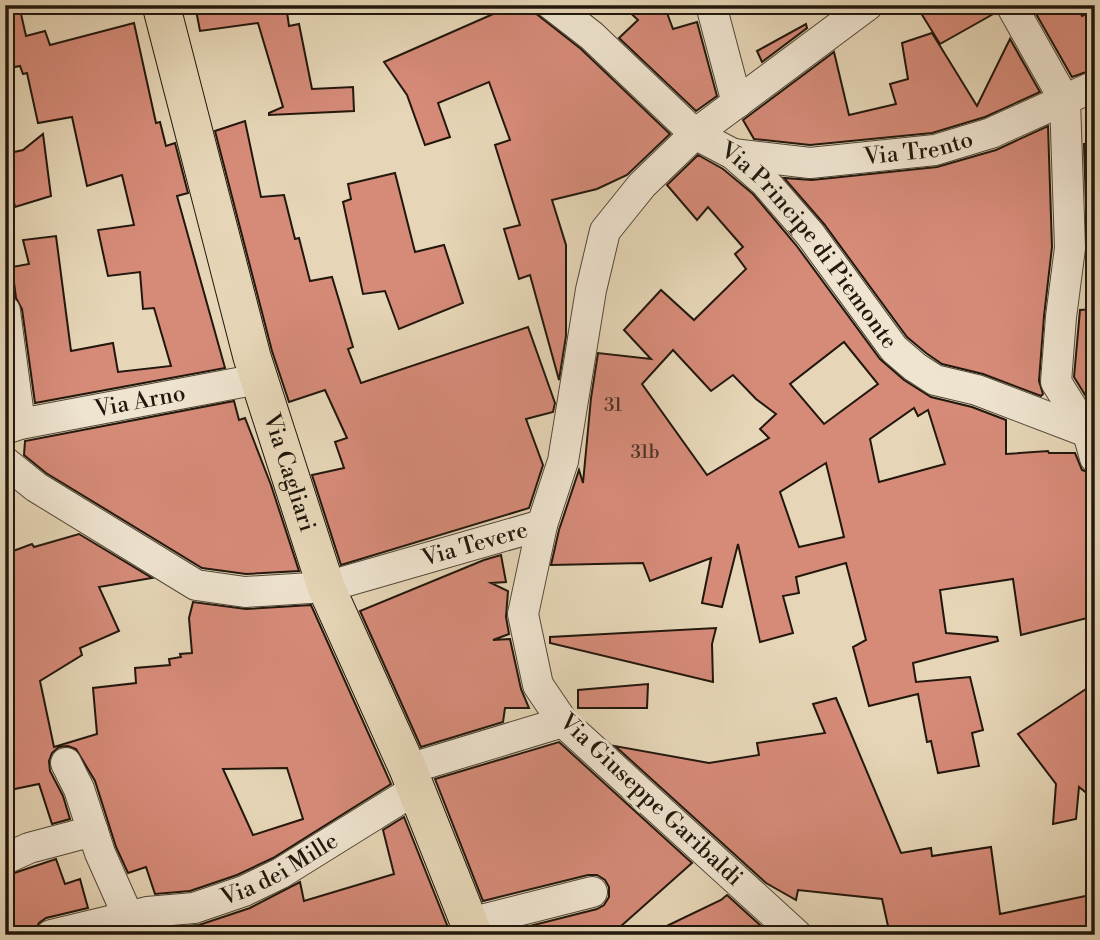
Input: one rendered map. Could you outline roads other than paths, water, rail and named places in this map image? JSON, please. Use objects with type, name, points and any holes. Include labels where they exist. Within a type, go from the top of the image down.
[{"type":"main road","name":"Via Cagliari","points":[[161,5],[259,379],[326,587],[412,779],[471,929]]},
{"type":"street","name":"Via Principe di Piemonte","points":[[552,5],[592,36],[695,134],[733,154],[765,182],[810,234],[894,349],[915,367],[935,380],[978,390],[1093,442]]},
{"type":"street","points":[[711,5],[737,103]]},
{"type":"street","name":"Via Tevere","points":[[5,462],[36,487],[196,585],[245,592],[326,587],[542,525],[563,461],[591,290],[605,231],[642,185],[695,134],[868,5]]},
{"type":"street","points":[[1010,5],[1065,101],[1070,248],[1056,382],[1093,442]]},
{"type":"street","name":"Via Trento","points":[[733,154],[810,163],[935,150],[991,133],[1095,86]]},
{"type":"street","points":[[5,311],[13,427]]},
{"type":"street","name":"Via Arno","points":[[13,427],[259,379]]},
{"type":"street","name":"Via Giuseppe Garibaldi","points":[[542,525],[523,614],[538,685],[563,722],[797,935]]},
{"type":"street","name":"Via dei Mille","points":[[51,935],[147,912],[194,908],[244,891],[281,873],[412,779],[563,722]]},
{"type":"street","points":[[66,763],[79,789],[100,853],[128,916]]},
{"type":"street","points":[[5,859],[29,848],[93,831]]},
{"type":"street","name":"Via Cagliari","points":[[471,929],[592,892]]}]
